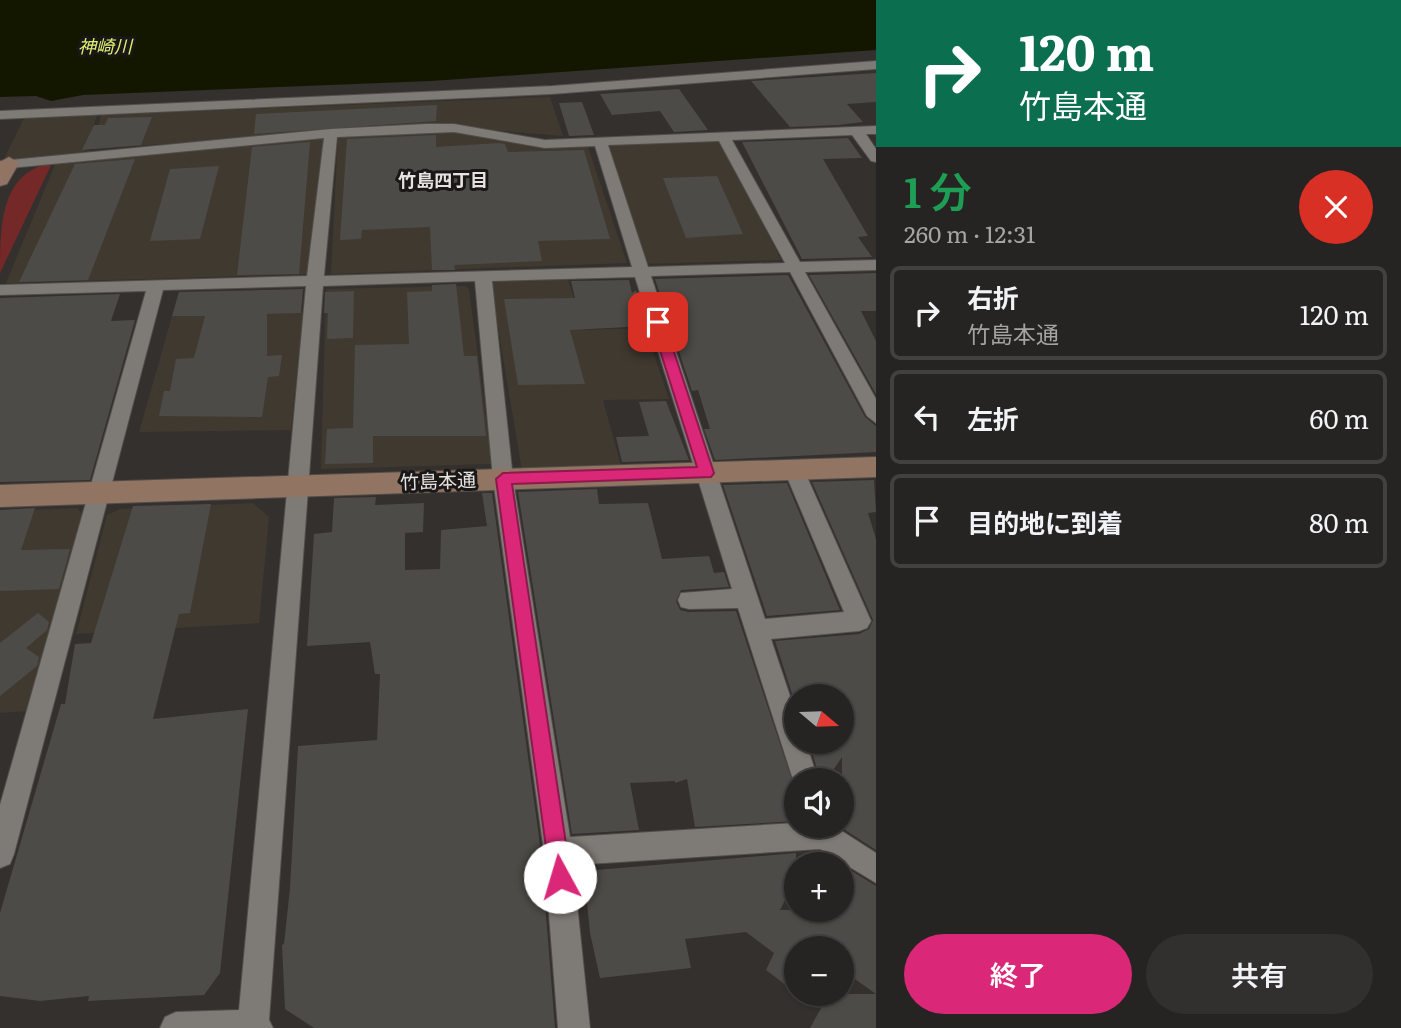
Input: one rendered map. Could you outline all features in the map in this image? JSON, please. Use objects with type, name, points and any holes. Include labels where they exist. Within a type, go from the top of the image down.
[{"type":"street","points":[[0,115],[539,90],[876,65]]},
{"type":"street","points":[[3,170],[331,133],[454,128],[545,144],[876,130]]},
{"type":"street","points":[[857,132],[876,158]]},
{"type":"street","points":[[176,1028],[254,1027],[297,485],[331,133]]},
{"type":"street","points":[[724,137],[876,416]]},
{"type":"street","points":[[600,142],[801,768]]},
{"type":"street","points":[[0,290],[876,265]]},
{"type":"street","points":[[483,276],[503,479],[558,852],[574,1028]]},
{"type":"street","points":[[0,854],[156,285]]},
{"type":"street","name":"竹島本通","points":[[0,496],[876,467]]},
{"type":"street","points":[[756,630],[859,621],[794,470]]},
{"type":"street","points":[[689,600],[746,598]]},
{"type":"street","points":[[558,852],[784,834]]},
{"type":"street","points":[[831,838],[876,869]]},
{"type":"shaded area","points":[[550,97],[563,136],[432,125],[93,149],[101,115]]},
{"type":"shaded area","points":[[97,115],[84,153],[3,161],[24,118]]},
{"type":"shaded area","points":[[434,130],[538,139],[585,138],[627,263],[331,274],[338,136]]},
{"type":"shaded area","points":[[719,133],[781,260],[638,264],[593,138]]},
{"type":"shaded area","points":[[326,137],[315,274],[6,283],[57,160]]},
{"type":"shaded area","points":[[52,163],[0,273],[3,220],[13,189],[22,177],[35,168]]},
{"type":"shaded area","points":[[567,276],[584,330],[645,328],[669,399],[603,400],[621,466],[522,471],[490,280]]},
{"type":"shaded area","points":[[465,286],[469,289],[492,464],[321,469],[326,289]]},
{"type":"shaded area","points":[[303,313],[291,430],[139,432],[172,316]]},
{"type":"shaded area","points":[[253,503],[269,517],[259,623],[76,634],[107,515],[120,509]]},
{"type":"shaded area","points":[[77,508],[83,515],[28,711],[0,713],[0,511]]},
{"type":"water","name":"神崎川","points":[[0,0],[876,0],[876,50],[431,81],[83,95],[51,101],[36,96],[0,97]]},
{"type":"building","points":[[876,73],[876,102],[847,104],[863,122],[838,125],[790,127],[751,81]]},
{"type":"building","points":[[679,89],[708,130],[674,132],[660,111],[612,115],[600,94]]},
{"type":"building","points":[[582,102],[594,135],[569,136],[559,103]]},
{"type":"building","points":[[437,105],[436,121],[254,134],[256,114]]},
{"type":"building","points":[[152,117],[141,145],[82,150],[94,125],[105,125],[108,118]]},
{"type":"building","points":[[436,135],[436,147],[499,143],[505,144],[508,152],[584,150],[610,239],[538,241],[542,261],[454,265],[455,270],[432,270],[430,227],[362,230],[361,239],[340,240],[347,139]]},
{"type":"building","points":[[848,138],[862,158],[823,159],[868,236],[858,237],[872,257],[802,259],[742,142]]},
{"type":"building","points":[[310,142],[299,274],[237,275],[252,147]]},
{"type":"building","points":[[135,159],[88,280],[19,282],[75,164]]},
{"type":"building","points":[[219,166],[200,239],[150,241],[170,169]]},
{"type":"building","points":[[717,176],[743,234],[686,238],[663,178]]},
{"type":"building","points":[[876,273],[876,311],[861,311],[876,341],[876,394],[809,275]]},
{"type":"building","points":[[788,275],[865,417],[876,426],[876,452],[715,460],[704,429],[710,429],[698,390],[692,391],[655,279]]},
{"type":"building","points":[[629,280],[632,293],[636,290],[648,326],[570,330],[585,384],[518,385],[504,299],[575,298],[571,281]]},
{"type":"building","points":[[456,284],[464,356],[477,356],[486,436],[373,436],[373,463],[325,464],[327,429],[353,428],[355,345],[409,344],[407,292],[432,291],[432,285]]},
{"type":"building","points":[[303,289],[301,313],[267,314],[267,356],[282,355],[279,376],[268,377],[262,417],[159,416],[164,391],[170,391],[176,359],[194,358],[205,316],[172,316],[179,292]]},
{"type":"building","points":[[354,291],[353,338],[327,339],[328,313],[324,313],[325,292]]},
{"type":"building","points":[[120,294],[111,321],[135,320],[90,480],[0,482],[0,298]]},
{"type":"building","points":[[666,401],[689,460],[622,462],[616,437],[649,436],[639,402]]},
{"type":"building","points":[[874,480],[876,512],[868,513],[876,539],[876,850],[854,836],[854,768],[842,768],[842,757],[835,768],[817,768],[813,754],[854,754],[854,684],[789,684],[775,641],[859,634],[869,629],[873,620],[812,482]]},
{"type":"building","points":[[787,483],[840,610],[767,616],[723,485]]},
{"type":"building","points":[[597,489],[599,504],[648,503],[662,559],[709,556],[714,573],[724,572],[729,587],[681,590],[676,601],[680,610],[688,612],[736,611],[788,768],[784,768],[784,822],[695,827],[687,779],[675,783],[630,783],[639,830],[572,834],[518,492]]},
{"type":"building","points":[[482,493],[492,493],[541,852],[555,1028],[314,1028],[285,1009],[282,945],[290,888],[298,746],[377,740],[380,674],[375,674],[370,642],[307,646],[314,534],[332,532],[334,498],[376,497],[375,505],[424,503],[423,532],[405,533],[405,570],[440,569],[441,530],[487,526]]},
{"type":"building","points":[[211,504],[190,613],[179,614],[153,719],[248,709],[220,973],[204,995],[88,1001],[89,996],[40,1001],[0,996],[0,913],[61,704],[65,704],[75,644],[91,643],[133,506]]},
{"type":"building","points":[[35,508],[21,550],[70,549],[59,589],[0,591],[0,510]]},
{"type":"building","points":[[38,613],[49,622],[47,630],[26,648],[39,657],[37,666],[0,696],[0,643]]},
{"type":"building","points":[[784,854],[784,902],[780,910],[784,910],[784,922],[854,922],[854,872],[876,886],[876,994],[854,978],[854,936],[784,936],[784,984],[766,970],[774,953],[746,932],[685,939],[691,968],[600,978],[590,933],[584,871]]},
{"type":"building","points":[[854,994],[876,994],[876,1028],[810,1028],[822,1006],[854,1006]]},
{"type":"district","name":"竹島四丁目","points":[[443,181]]},
{"type":"route","points":[[560,877],[503,479],[706,473],[658,322]]}]
